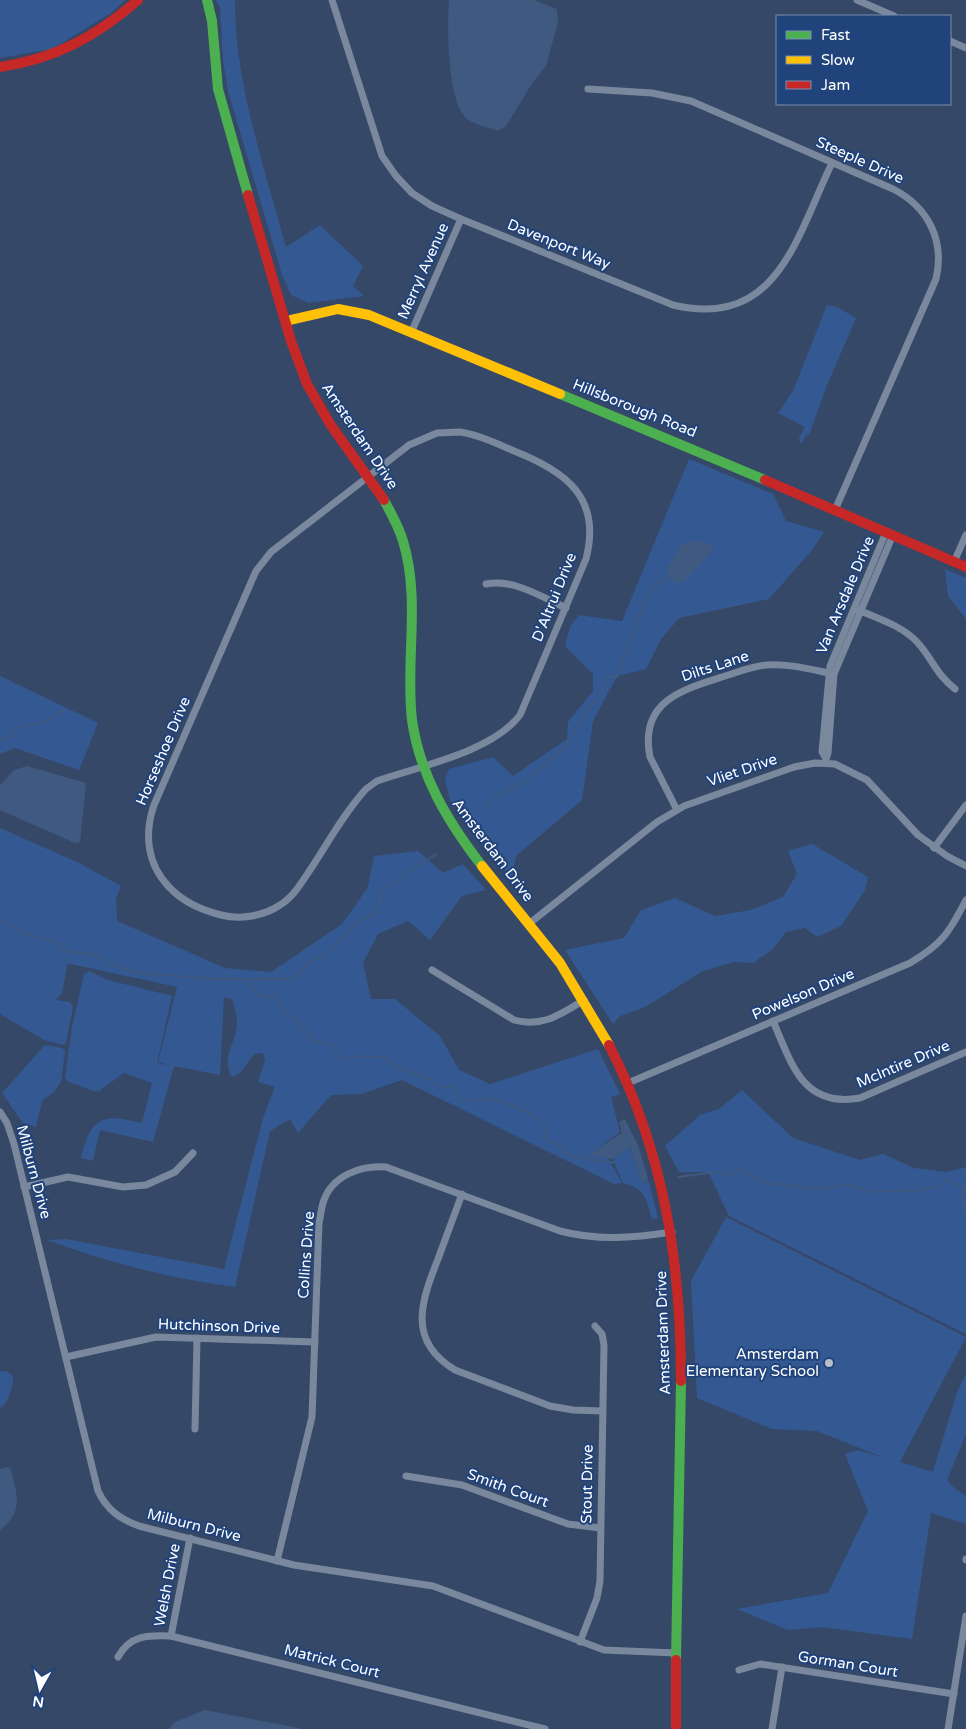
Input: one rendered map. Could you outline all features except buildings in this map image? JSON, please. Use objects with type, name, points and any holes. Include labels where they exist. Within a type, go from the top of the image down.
[{"type":"street","points":[[0,67],[26,64],[60,54],[100,30],[138,0]]},
{"type":"street","name":"Amsterdam Drive","points":[[207,0],[212,21],[213,54],[218,88],[300,368],[326,418],[369,475],[396,523],[409,564],[414,600],[411,709],[415,739],[423,765],[438,800],[453,825],[530,923],[584,1000],[628,1083],[653,1151],[672,1232],[681,1329],[676,1729]]},
{"type":"street","name":"Davenport Way","points":[[332,0],[382,156],[396,176],[412,193],[432,206],[461,219],[673,305],[695,309],[715,308],[746,299],[766,286],[778,274],[790,255],[832,162]]},
{"type":"street","points":[[857,0],[892,15]]},
{"type":"street","points":[[951,41],[966,48]]},
{"type":"street","name":"Steeple Drive","points":[[588,89],[652,93],[691,102],[893,189],[911,200],[929,221],[939,253],[938,271],[933,288],[835,510]]},
{"type":"street","name":"Merryl Avenue","points":[[411,333],[461,219]]},
{"type":"street","name":"Hillsborough Road","points":[[286,322],[329,310],[346,309],[369,315],[711,456],[966,568]]},
{"type":"street","name":"D'Altrui Drive","points":[[369,475],[418,440],[449,432],[482,437],[552,467],[569,481],[581,498],[589,531],[586,559],[525,706],[514,723],[487,743],[423,765]]},
{"type":"street","name":"Horseshoe Drive","points":[[369,475],[271,552],[256,571],[150,814],[148,838],[154,865],[172,891],[206,911],[238,917],[268,911],[287,900],[302,882],[366,789],[376,782],[423,765]]},
{"type":"street","name":"Van Arsdale Drive","points":[[825,760],[828,753],[831,673],[856,609],[889,534]]},
{"type":"street","points":[[954,562],[966,535]]},
{"type":"street","points":[[486,584],[496,582],[507,584],[566,608]]},
{"type":"street","points":[[856,609],[910,635],[923,649],[942,678],[955,689]]},
{"type":"street","name":"Dilts Lane","points":[[677,810],[648,750],[652,723],[663,703],[684,689],[757,666],[780,665],[831,673]]},
{"type":"street","name":"Vliet Drive","points":[[530,923],[657,822],[677,810],[698,800],[794,767],[825,760],[867,780],[918,835],[934,848],[966,866]]},
{"type":"street","points":[[934,848],[966,805]]},
{"type":"street","name":"Powelson Drive","points":[[628,1083],[910,963],[933,949],[954,924],[966,900]]},
{"type":"street","points":[[432,970],[514,1020],[523,1022],[548,1021],[584,1000]]},
{"type":"street","name":"McIntire Drive","points":[[773,1021],[800,1078],[809,1088],[825,1098],[846,1100],[860,1098],[966,1052]]},
{"type":"street","name":"Milburn Drive","points":[[0,1112],[10,1132],[24,1186],[92,1472],[102,1500],[109,1510],[127,1522],[277,1561],[433,1586],[580,1642],[612,1651],[676,1652]]},
{"type":"street","points":[[24,1186],[68,1178],[123,1187],[146,1185],[168,1176],[193,1153]]},
{"type":"street","name":"Collins Drive","points":[[277,1561],[309,1435],[314,1398],[319,1223],[324,1200],[334,1185],[349,1173],[362,1168],[376,1166],[400,1171],[574,1235],[618,1239],[672,1232]]},
{"type":"street","points":[[462,1194],[422,1301],[422,1326],[432,1349],[442,1361],[455,1370],[550,1406],[573,1410],[602,1411]]},
{"type":"street","name":"Stout Drive","points":[[580,1642],[599,1590],[604,1345],[602,1334],[595,1326]]},
{"type":"street","name":"Hutchinson Drive","points":[[66,1357],[145,1338],[315,1342]]},
{"type":"street","points":[[195,1429],[197,1338]]},
{"type":"street","name":"Smith Court","points":[[406,1476],[462,1485],[560,1522],[575,1526],[600,1528]]},
{"type":"street","name":"Welsh Drive","points":[[171,1636],[190,1538]]},
{"type":"street","points":[[948,1729],[966,1616]]},
{"type":"street","name":"Matrick Court","points":[[118,1657],[128,1643],[138,1638],[171,1636],[546,1729]]},
{"type":"street","name":"Gorman Court","points":[[739,1670],[760,1664],[954,1694]]},
{"type":"street","points":[[772,1729],[782,1667]]},
{"type":"shaded area","points":[[0,0],[125,0],[111,13],[52,49],[0,58]]},
{"type":"shaded area","points":[[216,0],[235,0],[236,31],[245,93],[260,156],[286,247],[320,225],[363,266],[353,286],[364,296],[308,303],[291,295],[282,275],[228,91],[223,60],[220,8]]},
{"type":"shaded area","points":[[449,0],[534,0],[557,9],[558,22],[546,66],[533,82],[506,126],[498,131],[469,120],[460,109],[455,95],[450,62]]},
{"type":"shaded area","points":[[827,305],[837,307],[856,318],[827,385],[809,435],[801,444],[799,438],[805,427],[778,413],[793,391]]},
{"type":"shaded area","points":[[689,459],[773,494],[786,521],[824,532],[813,549],[769,599],[679,618],[661,639],[646,669],[617,676],[593,721],[582,800],[516,856],[512,878],[481,843],[450,800],[445,780],[449,769],[493,757],[513,776],[567,739],[568,722],[593,691],[593,674],[565,646],[570,627],[579,615],[622,621]]},
{"type":"shaded area","points":[[698,540],[711,544],[713,550],[684,581],[678,583],[670,579],[667,569],[681,544]]},
{"type":"shaded area","points":[[945,569],[966,578],[966,619],[948,596]]},
{"type":"shaded area","points":[[0,676],[98,723],[79,770],[15,748],[0,754]]},
{"type":"shaded area","points":[[27,766],[86,783],[80,842],[75,843],[0,810],[0,785],[14,770]]},
{"type":"shaded area","points":[[0,828],[79,863],[121,886],[116,898],[117,921],[225,968],[271,972],[342,924],[368,887],[374,856],[418,851],[443,873],[463,864],[486,890],[462,896],[430,940],[408,921],[378,934],[363,963],[371,999],[395,999],[440,1036],[459,1070],[490,1084],[598,1049],[620,1094],[611,1097],[620,1132],[601,1146],[622,1183],[614,1184],[402,1080],[361,1094],[331,1095],[298,1133],[290,1119],[270,1131],[235,1287],[211,1284],[140,1269],[93,1256],[47,1240],[66,1239],[224,1269],[263,1118],[275,1087],[258,1082],[265,1061],[263,1053],[254,1054],[240,1073],[232,1077],[229,1070],[228,1057],[237,1020],[232,999],[224,997],[220,1075],[174,1066],[153,1142],[100,1130],[93,1161],[81,1158],[89,1134],[100,1121],[117,1118],[142,1123],[152,1083],[124,1073],[99,1091],[93,1091],[67,1081],[65,1077],[72,1027],[84,974],[89,971],[108,980],[172,996],[157,1063],[172,1066],[158,1062],[177,987],[71,964],[65,965],[67,966],[62,993],[56,1000],[70,1002],[73,1007],[66,1043],[63,1045],[44,1040],[0,1014]]},
{"type":"shaded area","points":[[812,844],[868,877],[865,890],[841,926],[817,937],[805,928],[786,932],[773,949],[753,963],[734,962],[703,971],[645,1007],[620,1016],[613,1024],[565,950],[624,938],[641,910],[675,898],[715,916],[751,910],[783,897],[797,874],[788,851]]},
{"type":"shaded area","points":[[45,1045],[62,1048],[65,1051],[61,1082],[55,1091],[42,1101],[36,1127],[23,1123],[2,1093]]},
{"type":"shaded area","points":[[742,1090],[793,1138],[860,1160],[883,1154],[914,1168],[947,1172],[966,1167],[966,1334],[729,1216],[708,1172],[679,1172],[665,1146],[700,1115],[719,1109]]},
{"type":"shaded area","points":[[625,1119],[638,1145],[648,1178],[647,1182],[642,1182],[630,1147],[613,1159],[588,1155],[622,1133],[619,1122]]},
{"type":"shaded area","points":[[629,1146],[643,1183],[649,1182],[658,1218],[652,1219],[646,1200],[641,1192],[631,1185],[623,1183],[613,1160]]},
{"type":"shaded area","points":[[726,1217],[966,1337],[900,1462],[933,1472],[957,1392],[966,1375],[966,1434],[947,1480],[966,1496],[966,1524],[931,1513],[912,1639],[821,1627],[788,1630],[737,1609],[828,1593],[868,1511],[845,1454],[857,1450],[882,1457],[817,1431],[772,1429],[697,1398],[691,1281]]},
{"type":"shaded area","points":[[0,1371],[6,1371],[13,1376],[10,1393],[2,1407],[0,1407]]},
{"type":"shaded area","points":[[7,1467],[11,1469],[17,1502],[13,1516],[0,1530],[0,1469]]},
{"type":"shaded area","points":[[205,1710],[299,1729],[169,1729],[175,1722]]},
{"type":"waterway","points":[[487,806],[496,797],[528,779],[567,745],[588,708],[598,700],[607,677],[617,677],[647,595],[668,576]]},
{"type":"waterway","points":[[0,740],[10,737],[18,728],[44,722],[64,710]]},
{"type":"waterway","points":[[0,919],[23,933],[54,941],[66,951],[96,955],[109,964],[138,973],[219,979],[294,979],[307,964],[321,957],[337,945],[355,924],[376,913],[381,901],[378,892],[436,854]]},
{"type":"waterway","points":[[246,980],[255,992],[261,996],[275,996],[283,1009],[307,1031],[310,1038],[318,1042],[331,1044],[338,1056],[344,1059],[358,1056],[385,1057],[395,1066],[429,1079],[442,1089],[450,1085],[462,1101],[492,1099],[516,1107],[531,1115],[544,1122],[546,1140],[557,1144],[566,1154],[573,1157],[617,1163]]},
{"type":"waterway","points":[[678,1177],[716,1172],[732,1175],[738,1169],[764,1183],[822,1189],[846,1184],[872,1192],[918,1190],[937,1187],[948,1179],[966,1191]]},
{"type":"waterway","points":[[963,1190],[962,1198],[966,1210]]},
{"type":"traffic: fast","points":[[207,0],[212,21],[218,89],[248,195]]},
{"type":"traffic: fast","points":[[560,394],[765,480]]},
{"type":"traffic: fast","points":[[384,500],[395,520],[403,541],[408,563],[412,608],[410,698],[416,741],[437,798],[482,866]]},
{"type":"traffic: fast","points":[[676,1660],[681,1381]]},
{"type":"traffic: slow","points":[[286,321],[338,309],[369,315],[560,394]]},
{"type":"traffic: slow","points":[[482,866],[560,963],[609,1045]]},
{"type":"traffic: jam","points":[[0,67],[39,58],[74,44],[107,25],[138,0]]},
{"type":"traffic: jam","points":[[248,195],[291,341],[307,384],[330,424],[384,500]]},
{"type":"traffic: jam","points":[[765,480],[966,567]]},
{"type":"traffic: jam","points":[[609,1045],[628,1085],[643,1126],[666,1208],[673,1250],[677,1293],[681,1381]]},
{"type":"traffic: jam","points":[[676,1660],[676,1729]]},
{"type":"place","name":"Amsterdam Elementary School","points":[[829,1363]]}]
